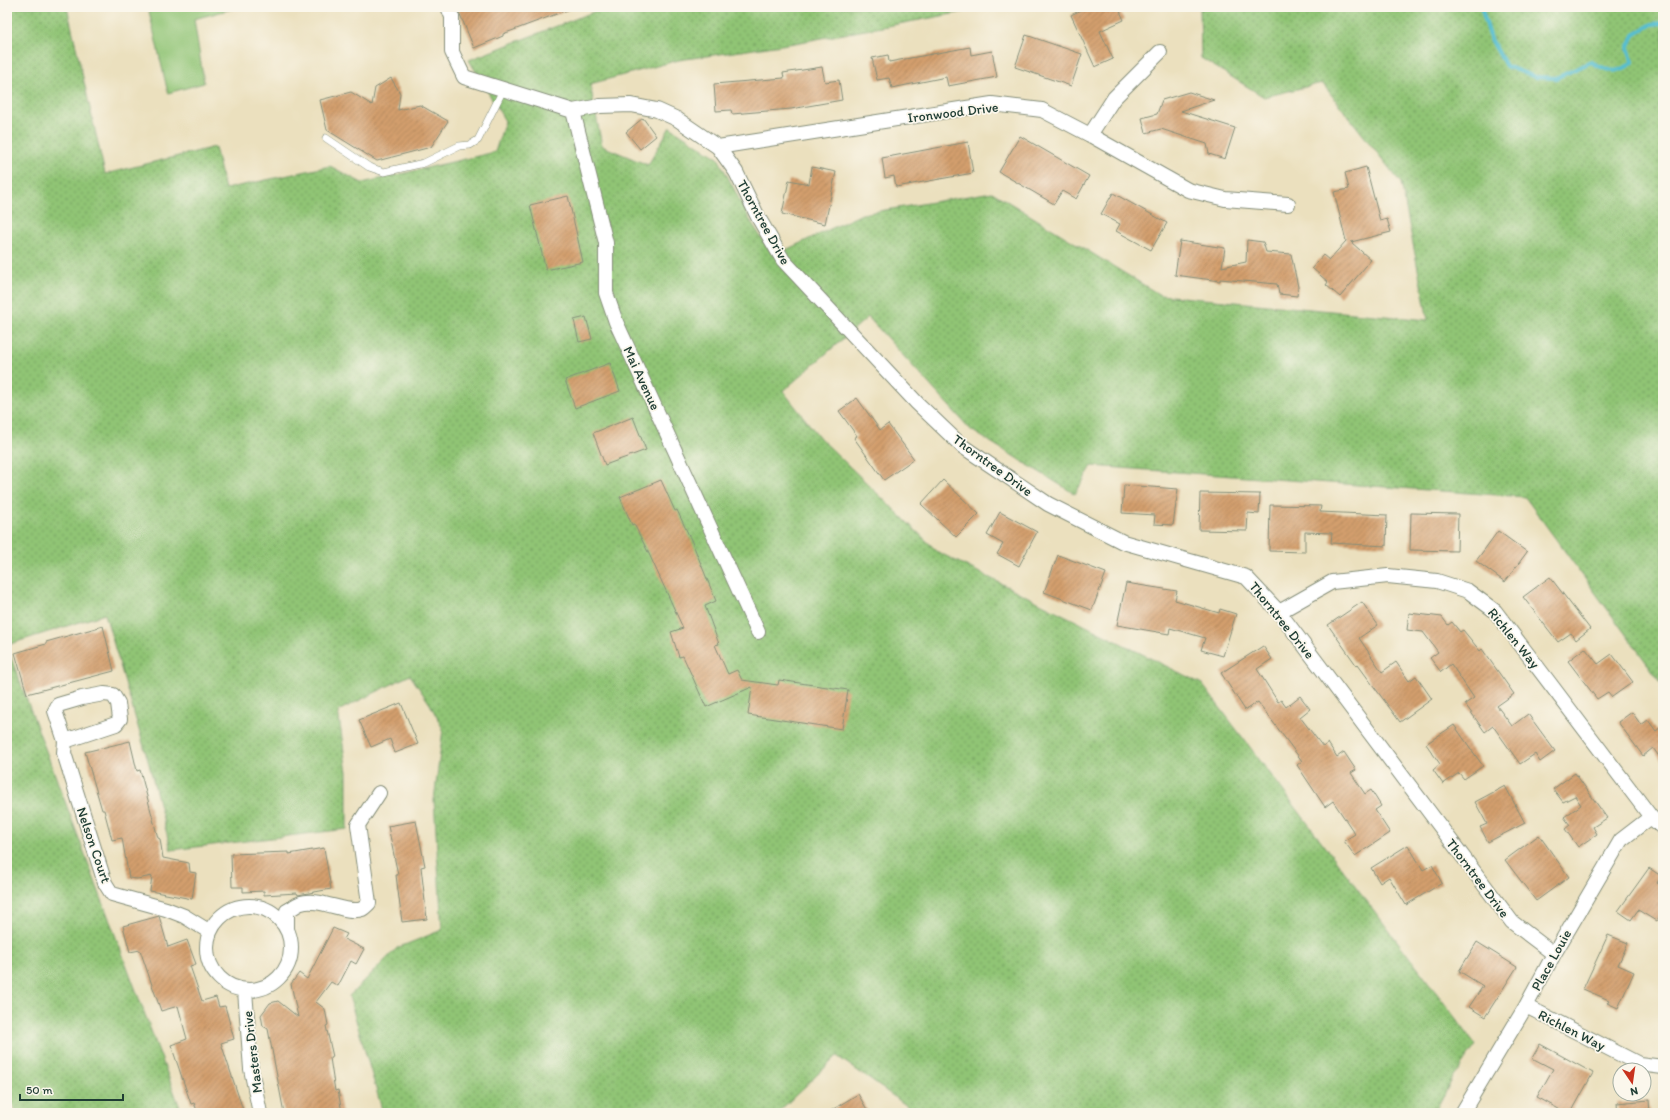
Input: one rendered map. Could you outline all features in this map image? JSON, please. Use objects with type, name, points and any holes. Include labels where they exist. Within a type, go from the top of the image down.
[{"type":"street","name":"Thorntree Drive","points":[[448,7],[452,17],[452,52],[464,77],[573,111],[600,106],[631,105],[657,110],[677,119],[718,147],[736,172],[758,217],[783,260],[917,403],[962,446],[1048,504],[1123,542],[1246,577],[1278,612],[1512,922],[1554,954]]},
{"type":"street","points":[[1090,135],[1114,98],[1160,52]]},
{"type":"street","name":"Ironwood Drive","points":[[718,147],[992,104],[1042,110],[1188,190],[1225,200],[1288,204]]},
{"type":"street","name":"Mai Avenue","points":[[573,111],[606,243],[606,293],[613,315],[758,632]]},
{"type":"street","name":"Richlen Way","points":[[1278,612],[1332,582],[1388,576],[1437,581],[1468,591],[1495,611],[1651,817],[1663,828]]},
{"type":"street","name":"Nelson Court","points":[[65,741],[116,724],[120,719],[120,711],[113,695],[104,694],[82,698],[58,706],[55,711],[65,741],[64,753],[106,883],[112,894],[166,909],[184,916],[210,932]]},
{"type":"street","points":[[287,928],[287,911],[301,903],[313,902],[332,904],[350,910],[362,909],[369,903],[358,825],[379,793]]},
{"type":"street","name":"Place Louie","points":[[1462,1113],[1526,1006],[1554,954],[1621,840],[1651,817]]},
{"type":"street","points":[[210,932],[217,920],[228,912],[240,907],[254,906],[267,910],[278,917],[287,928]]},
{"type":"street","name":"Masters Drive","points":[[210,932],[207,945],[208,958],[213,970],[221,980],[232,988],[245,991],[264,988],[271,985],[281,977],[288,966],[292,953],[291,940],[287,928]]},
{"type":"street","name":"Masters Drive","points":[[245,991],[251,1069],[260,1113]]},
{"type":"street","name":"Richlen Way","points":[[1526,1006],[1639,1064],[1663,1067]]},
{"type":"lane","points":[[326,138],[369,167],[384,172],[424,163],[459,146],[470,145],[478,140],[503,90]]},
{"type":"green space","points":[[7,7],[67,7],[105,174],[215,147],[225,189],[330,166],[362,183],[495,152],[505,121],[469,60],[606,7],[990,7],[795,43],[679,60],[590,84],[602,146],[648,165],[670,127],[718,158],[750,220],[773,256],[862,214],[992,192],[1160,295],[1428,320],[1401,183],[1322,83],[1264,97],[1201,58],[1200,7],[1663,7],[1663,685],[1525,497],[1092,466],[1075,494],[971,430],[868,317],[783,391],[820,438],[938,552],[1202,684],[1476,1045],[1454,1076],[1434,1113],[917,1113],[837,1056],[777,1113],[383,1113],[349,996],[397,948],[442,930],[434,800],[443,729],[430,704],[410,675],[338,711],[347,772],[347,829],[171,850],[149,764],[105,614],[7,645]]},
{"type":"green space","points":[[148,7],[239,7],[194,19],[204,83],[168,93]]},
{"type":"green space","points":[[7,647],[182,1113],[18,1113],[7,1098]]},
{"type":"building","points":[[457,7],[569,7],[570,9],[503,34],[503,36],[474,48]]},
{"type":"building","points":[[1087,7],[1118,7],[1124,20],[1100,31],[1113,59],[1095,67],[1071,15]]},
{"type":"building","points":[[1026,35],[1082,54],[1071,86],[1015,67]]},
{"type":"building","points":[[970,47],[971,55],[992,51],[997,77],[948,86],[946,77],[892,88],[889,78],[877,80],[872,58],[888,55],[889,62]]},
{"type":"building","points":[[822,67],[825,82],[839,80],[842,100],[791,109],[732,114],[731,110],[716,111],[714,84],[784,78],[783,73]]},
{"type":"building","points":[[391,78],[400,93],[398,110],[420,105],[448,121],[431,147],[377,161],[327,130],[320,100],[351,92],[372,105],[375,88]]},
{"type":"building","points":[[1189,92],[1214,100],[1181,111],[1235,128],[1225,159],[1209,154],[1207,144],[1161,129],[1146,133],[1142,118],[1157,114],[1162,100]]},
{"type":"building","points":[[643,118],[656,136],[640,149],[626,132]]},
{"type":"building","points":[[1020,136],[1089,176],[1076,199],[1062,191],[1054,204],[999,172]]},
{"type":"building","points":[[968,142],[973,173],[896,187],[894,176],[885,178],[882,158]]},
{"type":"building","points":[[812,167],[836,172],[825,224],[782,214],[789,180],[809,184]]},
{"type":"building","points":[[1366,167],[1380,221],[1387,219],[1391,232],[1351,242],[1371,260],[1340,297],[1326,285],[1328,282],[1312,268],[1323,255],[1329,260],[1346,241],[1334,192],[1349,189],[1345,173]]},
{"type":"building","points":[[1113,193],[1167,223],[1151,250],[1116,231],[1120,224],[1101,214]]},
{"type":"building","points":[[568,196],[583,262],[546,270],[530,205]]},
{"type":"building","points":[[1247,240],[1263,242],[1266,252],[1291,254],[1298,287],[1297,296],[1279,294],[1277,284],[1220,279],[1220,281],[1175,275],[1180,241],[1225,248],[1222,267],[1246,262]]},
{"type":"building","points":[[586,317],[592,339],[579,342],[574,320]]},
{"type":"building","points":[[610,363],[620,391],[575,408],[565,380]]},
{"type":"building","points":[[857,398],[880,430],[888,424],[914,459],[884,480],[854,438],[857,436],[839,411]]},
{"type":"building","points":[[633,417],[646,450],[605,465],[593,433]]},
{"type":"building","points":[[661,480],[675,511],[677,510],[692,542],[716,601],[705,606],[719,644],[715,645],[728,674],[737,670],[742,680],[778,685],[779,680],[848,690],[842,729],[748,715],[752,687],[706,707],[683,656],[679,657],[671,632],[683,628],[650,556],[634,524],[632,525],[620,497]]},
{"type":"building","points":[[943,480],[979,514],[956,537],[921,504]]},
{"type":"building","points":[[1124,485],[1178,489],[1173,525],[1154,524],[1155,515],[1122,513]]},
{"type":"building","points":[[1200,493],[1260,494],[1259,514],[1248,513],[1247,531],[1199,530]]},
{"type":"building","points":[[1270,505],[1321,506],[1320,512],[1387,515],[1386,546],[1331,543],[1332,533],[1305,532],[1305,552],[1269,551]]},
{"type":"building","points":[[1000,512],[1037,532],[1019,566],[997,554],[1003,544],[987,535]]},
{"type":"building","points":[[1411,513],[1458,514],[1457,551],[1410,550]]},
{"type":"building","points":[[1498,531],[1527,552],[1505,582],[1476,561]]},
{"type":"building","points":[[1058,555],[1106,573],[1092,610],[1044,592]]},
{"type":"building","points":[[1550,577],[1590,629],[1576,640],[1571,633],[1558,642],[1523,597]]},
{"type":"building","points":[[1126,583],[1177,591],[1175,600],[1219,613],[1220,609],[1236,614],[1223,656],[1201,650],[1205,638],[1170,628],[1169,634],[1117,625]]},
{"type":"building","points":[[1362,602],[1378,625],[1359,638],[1382,672],[1396,662],[1409,681],[1416,676],[1432,699],[1400,722],[1328,625]]},
{"type":"building","points":[[1409,613],[1442,617],[1448,625],[1452,622],[1460,632],[1463,630],[1480,651],[1482,649],[1514,694],[1497,706],[1512,726],[1528,714],[1555,751],[1540,762],[1535,754],[1520,764],[1493,726],[1485,732],[1465,704],[1474,698],[1451,664],[1441,672],[1430,658],[1438,652],[1423,632],[1407,630]]},
{"type":"building","points":[[103,626],[114,671],[27,694],[15,653],[46,644],[46,642]]},
{"type":"building","points":[[1263,646],[1272,659],[1257,669],[1278,702],[1281,700],[1286,707],[1300,696],[1310,709],[1300,717],[1323,747],[1328,743],[1337,757],[1344,752],[1356,770],[1351,773],[1365,794],[1371,790],[1381,806],[1375,810],[1390,833],[1355,856],[1344,841],[1355,834],[1333,801],[1325,807],[1297,765],[1302,761],[1258,702],[1245,710],[1221,673]]},
{"type":"building","points":[[1585,648],[1598,664],[1612,654],[1633,682],[1612,697],[1608,692],[1597,699],[1568,661]]},
{"type":"building","points":[[401,703],[418,744],[395,753],[390,739],[371,747],[359,720]]},
{"type":"building","points":[[1632,712],[1641,725],[1648,720],[1656,731],[1663,725],[1663,762],[1653,748],[1643,756],[1618,722]]},
{"type":"building","points":[[1454,725],[1483,766],[1464,779],[1459,773],[1443,784],[1433,770],[1440,764],[1426,744]]},
{"type":"building","points":[[130,741],[137,771],[140,770],[158,838],[160,839],[163,858],[189,863],[190,872],[196,873],[192,899],[150,891],[152,876],[137,879],[129,878],[122,838],[112,840],[85,752]]},
{"type":"building","points":[[1575,773],[1607,818],[1593,827],[1597,834],[1578,847],[1565,829],[1570,825],[1564,817],[1581,805],[1575,796],[1563,802],[1553,789]]},
{"type":"building","points":[[1505,786],[1525,823],[1488,842],[1480,827],[1487,824],[1475,802]]},
{"type":"building","points":[[416,821],[425,866],[421,867],[427,919],[402,922],[396,875],[398,875],[388,826]]},
{"type":"building","points":[[1539,835],[1569,877],[1536,901],[1505,860]]},
{"type":"building","points":[[1408,845],[1423,870],[1432,865],[1442,883],[1406,905],[1389,877],[1380,883],[1371,868]]},
{"type":"building","points":[[324,848],[331,889],[298,895],[297,893],[264,895],[264,891],[243,892],[243,887],[232,887],[231,854],[289,852],[289,854]]},
{"type":"building","points":[[1649,868],[1661,876],[1657,883],[1663,887],[1663,912],[1656,921],[1638,910],[1631,920],[1618,911]]},
{"type":"building","points":[[159,916],[168,947],[187,940],[196,964],[190,966],[202,1001],[216,997],[219,1007],[225,1006],[234,1039],[221,1043],[244,1113],[198,1113],[194,1103],[191,1104],[171,1045],[187,1039],[178,1006],[161,1011],[140,950],[130,952],[123,926]]},
{"type":"building","points":[[333,928],[347,934],[344,939],[364,949],[356,964],[351,961],[338,986],[331,982],[316,1002],[325,1009],[328,1025],[326,1026],[333,1057],[330,1058],[335,1091],[338,1090],[342,1113],[284,1113],[268,1029],[263,1026],[261,1015],[270,1003],[278,1001],[298,1017],[291,984],[299,973],[307,979]]},
{"type":"building","points":[[1608,935],[1628,943],[1618,965],[1634,972],[1618,1008],[1607,1003],[1609,1000],[1583,989]]},
{"type":"building","points":[[1477,942],[1517,967],[1485,1017],[1469,1007],[1483,986],[1459,971]]},
{"type":"building","points":[[1540,1044],[1593,1073],[1571,1113],[1566,1113],[1537,1097],[1553,1069],[1532,1058]]},
{"type":"building","points":[[858,1094],[869,1113],[827,1113]]},
{"type":"building","points":[[1649,1102],[1650,1113],[1618,1113],[1617,1103]]},
{"type":"waterway","points":[[1481,7],[1491,39],[1506,66],[1535,77],[1556,78],[1591,62],[1612,71],[1622,69],[1633,62],[1628,48],[1634,35],[1652,24],[1663,23]]}]
